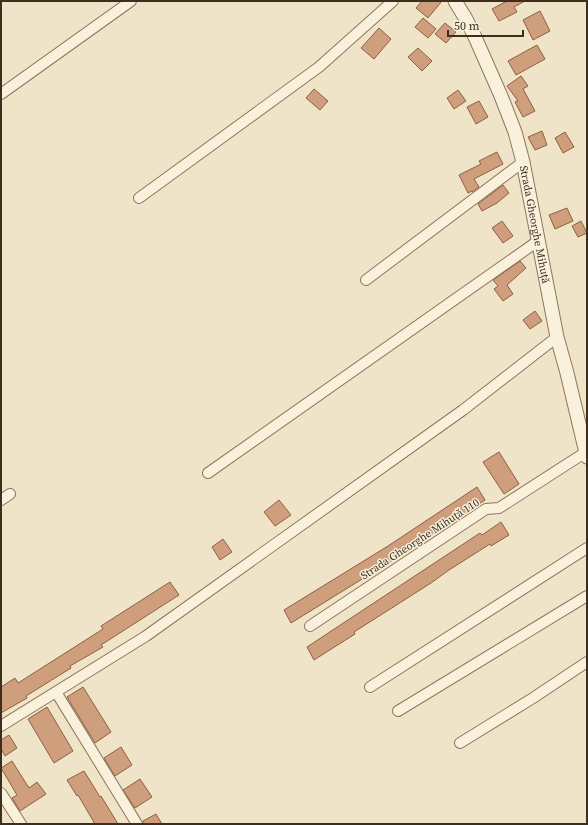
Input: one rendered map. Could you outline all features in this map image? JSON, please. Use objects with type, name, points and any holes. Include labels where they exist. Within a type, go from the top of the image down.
[{"type":"street","points":[[1,94],[131,1]]},
{"type":"street","points":[[140,198],[319,67],[393,1]]},
{"type":"street","name":"Strada Gheorghe Mihuță","points":[[455,1],[466,19],[501,96],[515,132],[523,162],[557,337],[586,455]]},
{"type":"street","points":[[366,280],[523,162]]},
{"type":"street","points":[[208,473],[538,241]]},
{"type":"street","points":[[1,726],[153,631],[463,410],[557,337]]},
{"type":"street","name":"Strada Gheorghe Mihuță 110","points":[[310,626],[486,509],[499,508],[586,455]]},
{"type":"street","points":[[1,500],[10,494]]},
{"type":"street","points":[[370,687],[587,548]]},
{"type":"street","points":[[398,711],[587,596]]},
{"type":"street","points":[[460,743],[533,698],[587,662]]},
{"type":"street","points":[[56,692],[137,824]]},
{"type":"street","points":[[1,793],[21,824]]},
{"type":"building","points":[[422,1],[442,1],[428,18],[416,8]]},
{"type":"building","points":[[507,1],[525,1],[514,7],[517,12],[499,21],[492,9]]},
{"type":"building","points":[[540,11],[550,31],[533,40],[523,20]]},
{"type":"building","points":[[423,18],[436,29],[428,38],[415,27]]},
{"type":"building","points":[[445,23],[456,32],[446,43],[435,34]]},
{"type":"building","points":[[379,28],[391,39],[374,59],[361,48]]},
{"type":"building","points":[[537,45],[545,59],[516,75],[508,61]]},
{"type":"building","points":[[418,48],[432,61],[422,71],[408,57]]},
{"type":"building","points":[[521,76],[528,86],[523,89],[535,111],[523,117],[515,102],[518,101],[507,86]]},
{"type":"building","points":[[314,89],[328,101],[320,110],[306,98]]},
{"type":"building","points":[[458,90],[466,101],[454,109],[447,98]]},
{"type":"building","points":[[479,101],[488,117],[476,124],[467,107]]},
{"type":"building","points":[[542,131],[547,145],[535,150],[528,137]]},
{"type":"building","points":[[565,132],[574,147],[563,153],[555,138]]},
{"type":"building","points":[[497,152],[503,164],[474,179],[479,187],[468,193],[459,175],[481,164],[479,161]]},
{"type":"building","points":[[503,185],[509,193],[497,203],[482,211],[478,204]]},
{"type":"building","points":[[567,208],[573,221],[555,229],[549,215]]},
{"type":"building","points":[[502,221],[513,236],[503,243],[492,228]]},
{"type":"building","points":[[581,221],[587,233],[578,237],[572,226]]},
{"type":"building","points":[[520,261],[526,268],[507,285],[513,294],[503,301],[494,289],[498,286],[493,280]]},
{"type":"building","points":[[535,311],[542,321],[530,329],[523,320]]},
{"type":"building","points":[[499,452],[519,484],[504,494],[483,462]]},
{"type":"building","points":[[477,487],[485,500],[393,560],[291,623],[284,610],[388,546]]},
{"type":"building","points":[[279,500],[291,515],[275,526],[264,512]]},
{"type":"building","points":[[501,522],[509,535],[491,546],[490,544],[449,570],[314,660],[307,647],[480,533],[482,535]]},
{"type":"building","points":[[223,539],[232,552],[220,560],[212,547]]},
{"type":"building","points":[[170,582],[179,595],[101,645],[103,647],[70,666],[71,668],[26,696],[27,698],[1,713],[1,687],[15,678],[18,683],[103,629],[101,626]]},
{"type":"building","points":[[83,687],[111,732],[95,743],[67,697]]},
{"type":"building","points":[[47,707],[73,751],[54,763],[28,719]]},
{"type":"building","points":[[9,735],[17,748],[5,756],[1,749],[1,740]]},
{"type":"building","points":[[121,747],[132,765],[115,776],[104,758]]},
{"type":"building","points":[[12,761],[29,788],[37,782],[46,794],[20,811],[12,798],[17,795],[1,768]]},
{"type":"building","points":[[84,771],[118,824],[95,824],[78,795],[77,796],[67,780]]},
{"type":"building","points":[[140,779],[152,797],[135,808],[123,790]]},
{"type":"building","points":[[156,814],[162,824],[143,824],[143,821]]}]
